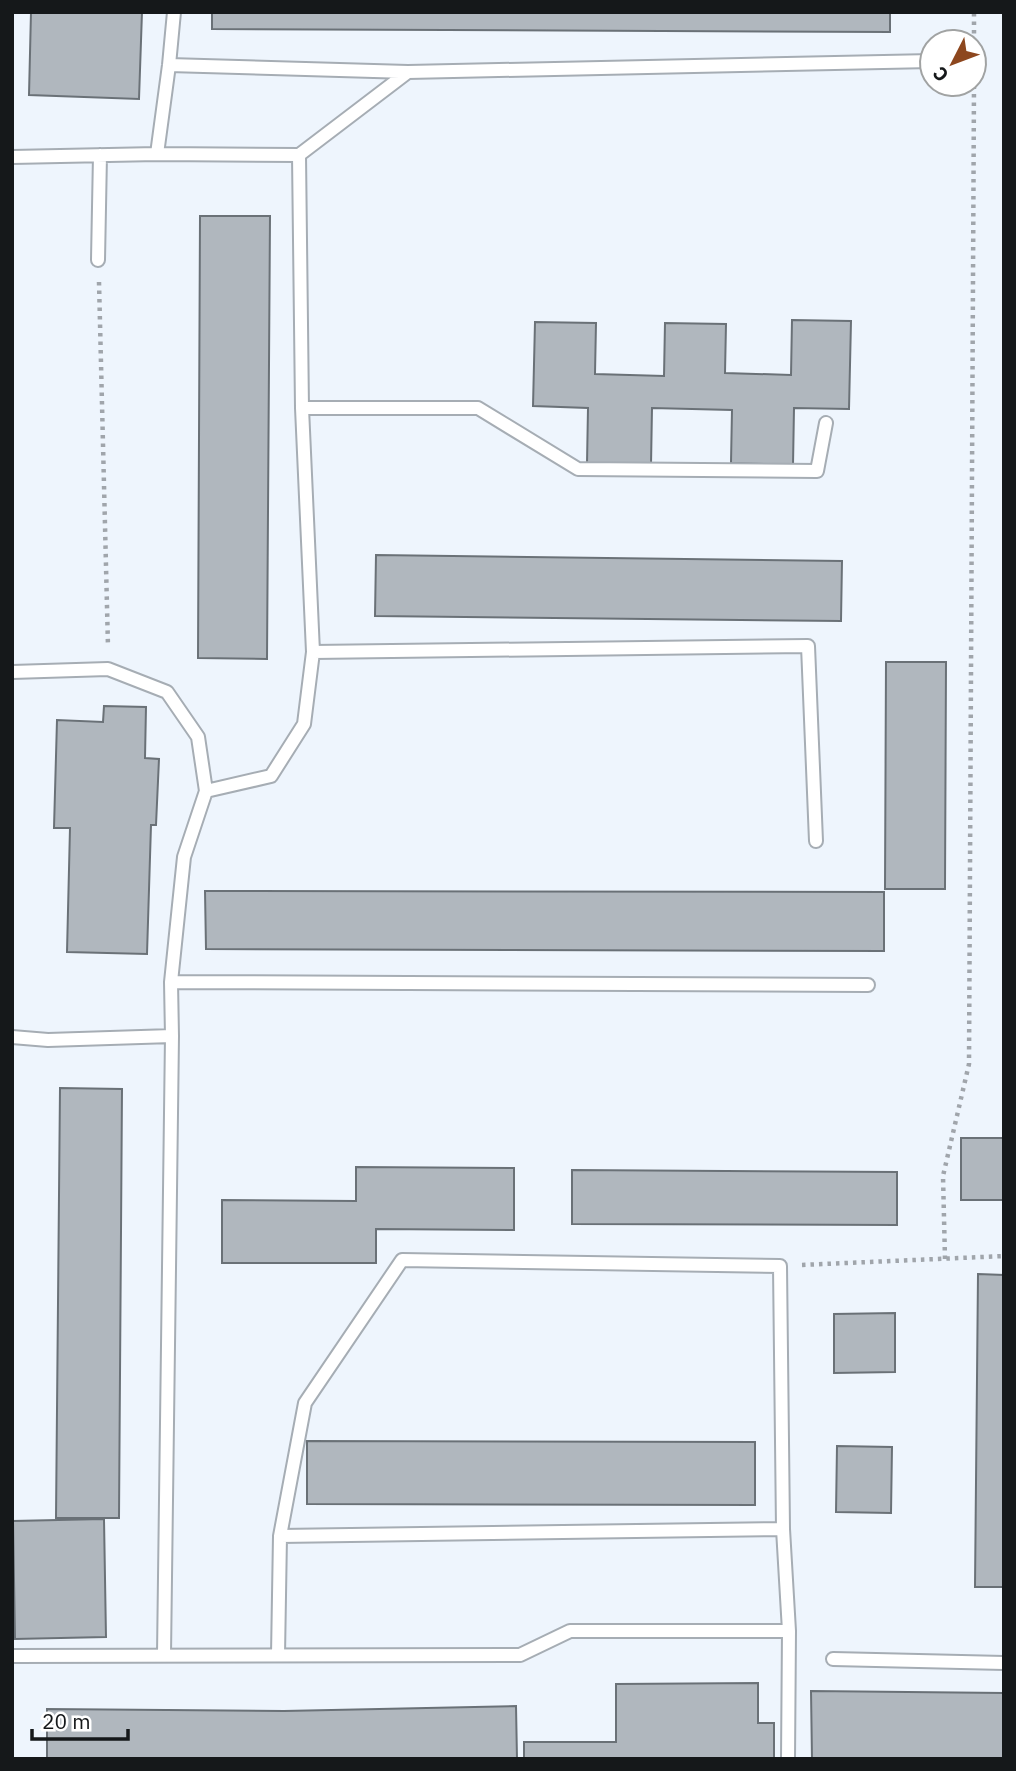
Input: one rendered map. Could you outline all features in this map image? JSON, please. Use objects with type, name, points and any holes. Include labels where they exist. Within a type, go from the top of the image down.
[{"type":"lane","points":[[157,154],[174,12]]},
{"type":"lane","points":[[169,65],[408,72],[918,61]]},
{"type":"lane","points":[[12,156],[299,155],[408,72]]},
{"type":"lane","points":[[98,260],[100,155]]},
{"type":"lane","points":[[206,791],[271,776],[304,724],[313,652],[302,408],[299,155]]},
{"type":"lane","points":[[302,408],[478,408],[578,469],[817,471],[826,423]]},
{"type":"lane","points":[[313,652],[808,646],[816,841]]},
{"type":"lane","points":[[12,672],[108,669],[167,692],[198,737],[206,791],[184,857],[171,982],[164,1655]]},
{"type":"lane","points":[[171,982],[868,985]]},
{"type":"lane","points":[[12,1037],[48,1040],[172,1036]]},
{"type":"lane","points":[[278,1655],[280,1536],[305,1403],[402,1260],[780,1266],[783,1529],[789,1631],[788,1759]]},
{"type":"lane","points":[[280,1536],[783,1529]]},
{"type":"lane","points":[[12,1656],[520,1655],[570,1631],[789,1631]]},
{"type":"lane","points":[[832,1659],[1004,1663]]},
{"type":"path","points":[[945,1259],[943,1176],[969,1064],[974,98]]},
{"type":"path","points":[[98,260],[108,669]]},
{"type":"path","points":[[780,1266],[1004,1256]]},
{"type":"building","points":[[31,12],[142,12],[139,99],[29,95]]},
{"type":"building","points":[[212,12],[890,12],[890,32],[212,29]]},
{"type":"building","points":[[200,216],[270,216],[267,659],[198,658]]},
{"type":"building","points":[[792,320],[851,321],[849,409],[794,408],[793,465],[731,463],[732,410],[652,408],[651,465],[587,464],[588,408],[533,406],[535,322],[596,323],[595,374],[664,376],[665,323],[726,324],[725,373],[791,375]]},
{"type":"building","points":[[376,555],[842,561],[841,621],[375,616]]},
{"type":"building","points":[[886,662],[946,662],[945,889],[885,889]]},
{"type":"building","points":[[104,706],[146,707],[145,758],[159,759],[156,825],[151,825],[147,954],[67,952],[70,828],[54,828],[57,720],[103,722]]},
{"type":"building","points":[[205,891],[884,892],[884,951],[206,949]]},
{"type":"building","points":[[60,1088],[122,1089],[119,1518],[56,1518]]},
{"type":"building","points":[[961,1138],[1004,1138],[1004,1200],[961,1200]]},
{"type":"building","points":[[356,1167],[514,1168],[514,1230],[376,1229],[376,1263],[222,1263],[222,1200],[356,1201]]},
{"type":"building","points":[[572,1170],[897,1172],[897,1225],[572,1224]]},
{"type":"building","points":[[978,1274],[1004,1275],[1004,1587],[975,1587]]},
{"type":"building","points":[[895,1313],[895,1372],[834,1373],[834,1314]]},
{"type":"building","points":[[307,1441],[755,1442],[755,1505],[307,1504]]},
{"type":"building","points":[[837,1446],[892,1447],[891,1513],[836,1512]]},
{"type":"building","points":[[104,1519],[106,1637],[15,1639],[13,1521]]},
{"type":"building","points":[[758,1683],[758,1723],[774,1723],[774,1759],[524,1759],[524,1742],[616,1742],[616,1684]]},
{"type":"building","points":[[811,1691],[1004,1693],[1004,1759],[812,1759]]},
{"type":"building","points":[[516,1706],[517,1759],[47,1759],[47,1709],[284,1711]]}]
